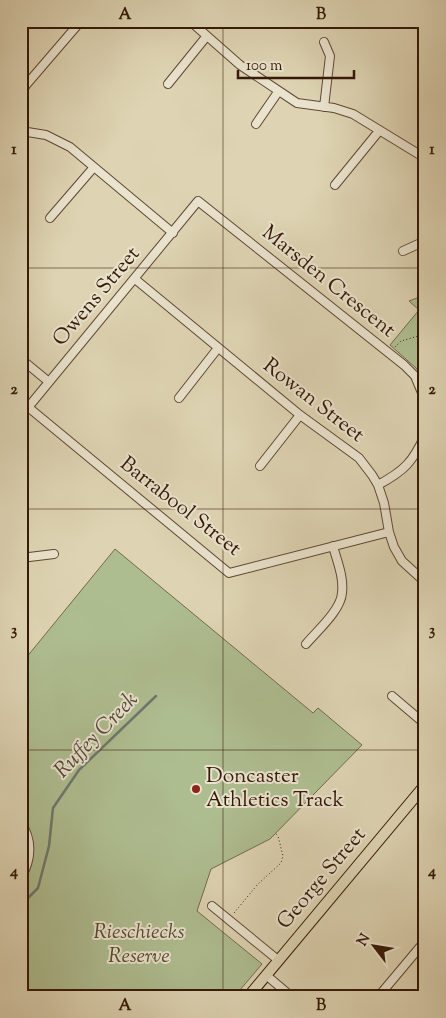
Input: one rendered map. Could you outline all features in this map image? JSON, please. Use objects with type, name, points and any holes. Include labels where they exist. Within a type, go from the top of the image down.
[{"type":"main road","name":"George Street","points":[[248,997],[424,788]]},
{"type":"street","points":[[21,93],[81,21]]},
{"type":"street","points":[[190,21],[240,65],[278,92],[297,103],[334,108],[353,114],[425,158]]},
{"type":"street","points":[[422,21],[425,29]]},
{"type":"street","points":[[168,84],[206,37]]},
{"type":"street","points":[[324,42],[330,56],[324,107]]},
{"type":"street","points":[[256,124],[278,92]]},
{"type":"street","points":[[21,131],[46,134],[70,147],[173,233]]},
{"type":"street","points":[[334,185],[378,131]]},
{"type":"street","points":[[50,218],[94,167]]},
{"type":"street","name":"Owens Street","points":[[21,416],[198,201]]},
{"type":"street","name":"Marsden Crescent","points":[[198,201],[416,376],[425,400]]},
{"type":"street","points":[[403,250],[425,242]]},
{"type":"street","name":"Rowan Street","points":[[135,279],[300,415],[359,458],[378,485],[384,503],[388,532],[394,547],[402,561],[425,582]]},
{"type":"street","points":[[179,398],[218,348]]},
{"type":"street","points":[[21,359],[49,382]]},
{"type":"street","name":"Barrabool Street","points":[[28,408],[229,573],[388,532]]},
{"type":"street","points":[[260,466],[300,415]]},
{"type":"street","points":[[378,485],[404,469],[418,451],[425,435]]},
{"type":"street","points":[[306,644],[335,611],[342,595],[341,577],[333,546]]},
{"type":"street","points":[[21,558],[54,554]]},
{"type":"street","points":[[392,696],[425,724]]},
{"type":"street","points":[[21,823],[28,833],[30,849],[26,869],[21,878]]},
{"type":"street","points":[[212,906],[278,960]]},
{"type":"street","points":[[378,997],[425,941]]},
{"type":"street","points":[[266,975],[292,997]]},
{"type":"path","points":[[389,353],[401,342],[425,334]]},
{"type":"path","points":[[228,919],[258,884],[281,863],[284,856],[278,836],[275,833]]},
{"type":"green space","points":[[425,295],[425,381],[416,368],[390,345],[419,310],[409,301]]},
{"type":"green space","name":"Rieschiecks Reserve","points":[[115,549],[313,713],[318,708],[362,745],[270,839],[211,869],[197,911],[262,964],[234,997],[21,997],[21,664]]},
{"type":"waterway","name":"Ruffey Creek","points":[[21,905],[38,888],[49,846],[53,808],[79,770],[156,696]]},
{"type":"place","name":"Doncaster Athletics Track","points":[[196,789]]}]
